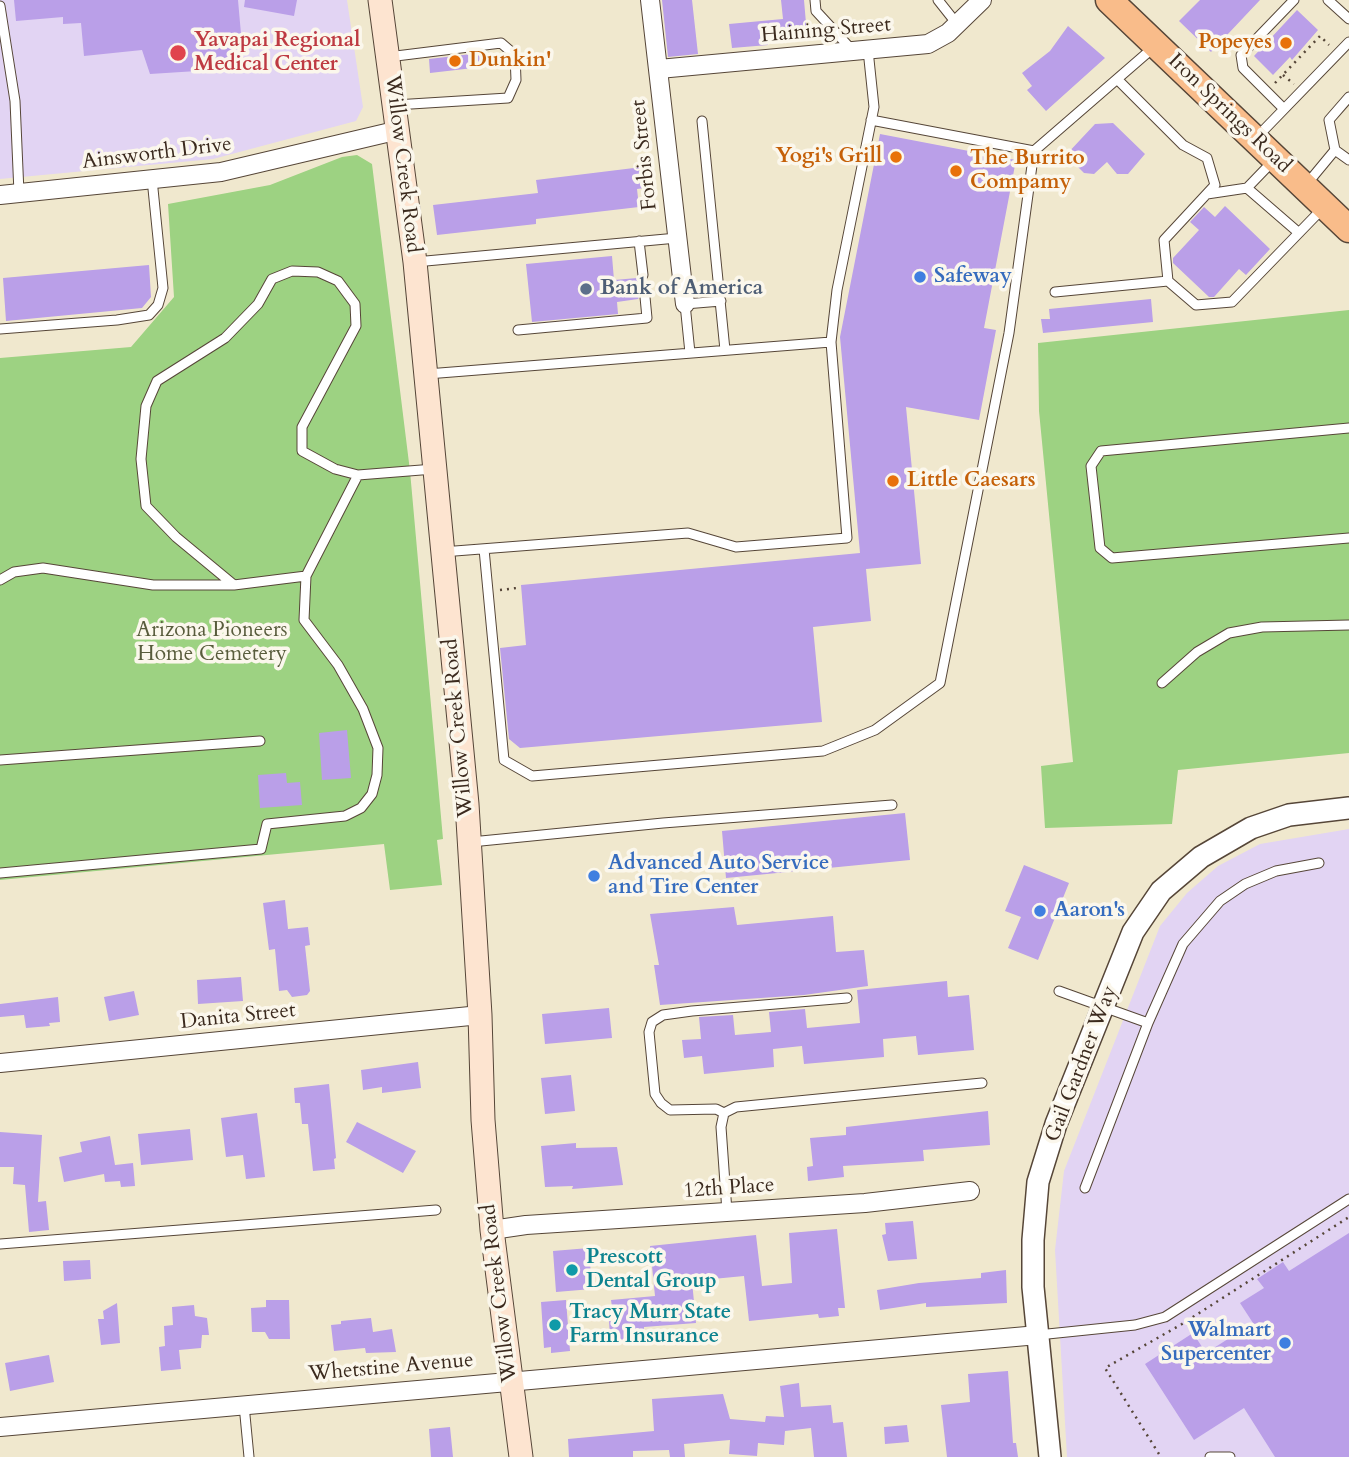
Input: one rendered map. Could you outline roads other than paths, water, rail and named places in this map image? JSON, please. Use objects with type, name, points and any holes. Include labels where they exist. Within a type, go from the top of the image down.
[{"type":"main road","name":"Willow Creek Road","points":[[380,0],[415,262],[469,842],[480,1015],[483,1120],[492,1230],[521,1457]]},
{"type":"main road","name":"Iron Springs Road","points":[[1109,0],[1349,229]]},
{"type":"street","name":"Forbis Street","points":[[650,0],[685,304]]},
{"type":"street","name":"Haining Street","points":[[659,69],[928,44],[957,24],[982,0]]},
{"type":"street","name":"Ainsworth Drive","points":[[0,195],[221,172],[399,130]]},
{"type":"street","name":"Gail Gardner Way","points":[[1050,1457],[1038,1335],[1033,1240],[1038,1182],[1056,1124],[1133,932],[1161,891],[1201,857],[1251,828],[1289,815],[1349,808]]},
{"type":"street","name":"Danita Street","points":[[0,1063],[480,1015]]},
{"type":"street","name":"12th Place","points":[[492,1230],[865,1203],[970,1191]]},
{"type":"street","name":"Whetstine Avenue","points":[[0,1427],[1038,1335]]},
{"type":"lane","points":[[442,552],[688,533],[736,547],[847,538],[831,342],[837,290],[874,107],[860,50],[816,11],[815,0]]},
{"type":"lane","points":[[1284,109],[1243,68],[1241,55],[1294,0]]},
{"type":"lane","points":[[1328,0],[1349,19]]},
{"type":"lane","points":[[940,1],[957,24]]},
{"type":"lane","points":[[0,6],[15,101],[19,193]]},
{"type":"lane","points":[[1255,139],[1349,42]]},
{"type":"lane","points":[[388,57],[506,45],[515,55],[517,70],[508,98],[395,105]]},
{"type":"lane","points":[[484,549],[503,760],[532,776],[823,751],[875,730],[940,683],[1009,333],[1034,151],[1157,45]]},
{"type":"lane","points":[[1117,79],[1183,145],[1207,158],[1214,185],[1164,240],[1168,281]]},
{"type":"lane","points":[[1349,97],[1329,120],[1335,150],[1349,160]]},
{"type":"lane","points":[[871,120],[1034,151]]},
{"type":"lane","points":[[702,121],[725,350]]},
{"type":"lane","points":[[1305,187],[1335,150]]},
{"type":"lane","points":[[1207,194],[1247,188],[1275,158]]},
{"type":"lane","points":[[0,329],[125,320],[149,315],[158,305],[163,288],[152,179]]},
{"type":"lane","points":[[1247,188],[1299,233]]},
{"type":"lane","points":[[1055,292],[1168,281],[1196,304],[1232,302],[1325,206]]},
{"type":"lane","points":[[415,262],[677,238]]},
{"type":"lane","points":[[639,241],[643,275]]},
{"type":"lane","points":[[234,585],[176,537],[146,506],[141,459],[146,406],[157,381],[225,338],[258,304],[272,279],[292,271],[317,272],[338,281],[355,304],[356,326],[302,427],[302,451],[335,469],[358,475],[434,469]]},
{"type":"lane","points":[[518,330],[647,318],[645,298]]},
{"type":"lane","points":[[690,353],[685,304],[720,301]]},
{"type":"lane","points":[[425,374],[831,342]]},
{"type":"lane","points":[[1349,428],[1101,451],[1091,466],[1100,548],[1112,558],[1349,538]]},
{"type":"lane","points":[[0,873],[261,849],[267,824],[345,816],[361,808],[372,794],[378,748],[363,709],[338,665],[304,620],[306,576],[358,475]]},
{"type":"lane","points":[[0,580],[15,572],[43,568],[153,585],[234,585],[306,576]]},
{"type":"lane","points":[[1162,684],[1197,652],[1229,633],[1262,627],[1349,625]]},
{"type":"lane","points":[[0,760],[261,741]]},
{"type":"lane","points":[[469,842],[663,823],[892,806]]},
{"type":"lane","points":[[1085,1188],[1148,1023],[1183,944],[1220,901],[1245,884],[1276,871],[1318,863]]},
{"type":"lane","points":[[1059,991],[1148,1023]]},
{"type":"lane","points":[[847,998],[663,1014],[652,1022],[649,1032],[655,1094],[661,1104],[670,1110],[716,1109],[724,1113],[750,1103],[982,1083]]},
{"type":"lane","points":[[724,1113],[721,1127],[727,1212]]},
{"type":"lane","points":[[1038,1335],[1135,1325],[1165,1317],[1349,1199]]},
{"type":"lane","points":[[0,1244],[436,1210]]},
{"type":"lane","points":[[244,1405],[249,1457]]},
{"type":"lane","points":[[1210,1457],[1230,1457]]},
{"type":"place","name":"Popeyes","points":[[1286,43]]},
{"type":"place","name":"Yavapai Regional Medical Center","points":[[178,53]]},
{"type":"place","name":"Dunkin'","points":[[455,61]]},
{"type":"place","name":"Yogi's Grill","points":[[896,157]]},
{"type":"place","name":"The Burrito Compamy","points":[[956,171]]},
{"type":"place","name":"Safeway","points":[[920,277]]},
{"type":"place","name":"Bank of America","points":[[586,289]]},
{"type":"place","name":"Little Caesars","points":[[893,481]]},
{"type":"place","name":"Advanced Auto Service and Tire Center","points":[[594,876]]},
{"type":"place","name":"Aaron's","points":[[1040,911]]},
{"type":"place","name":"Prescott Dental Group","points":[[572,1270]]},
{"type":"place","name":"Tracy Murr State Farm Insurance","points":[[555,1325]]},
{"type":"place","name":"Walmart Supercenter","points":[[1285,1343]]},
{"type":"park label","name":"Arizona Pioneers Home Cemetery","points":[[212,643]]}]
